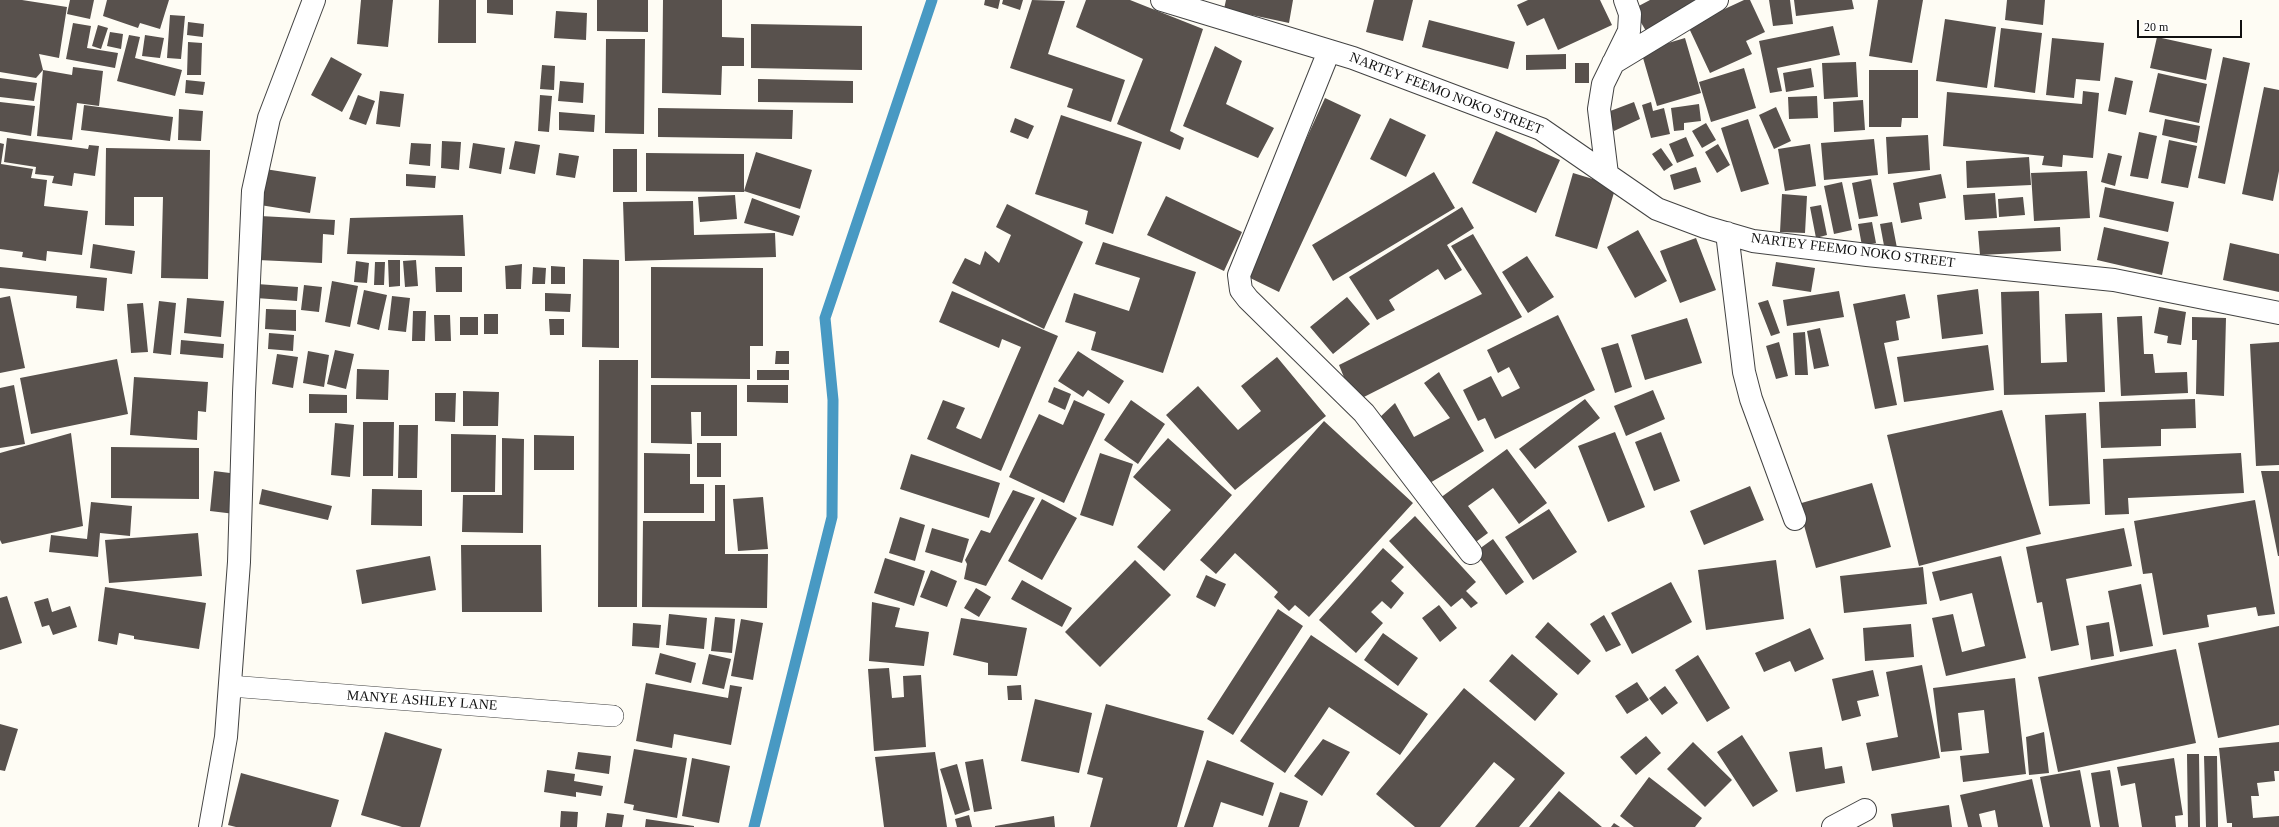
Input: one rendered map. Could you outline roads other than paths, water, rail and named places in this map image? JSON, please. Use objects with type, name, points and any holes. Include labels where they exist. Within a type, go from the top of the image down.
[{"type":"street","points":[[210,827],[226,737],[239,562],[253,191],[269,118],[313,0]]},
{"type":"street","name":"NARTEY FEEMO NOKO STREET","points":[[1162,0],[1329,51],[1541,129],[1657,209],[1753,241],[1867,255],[2114,280],[2279,313]]},
{"type":"street","points":[[1607,174],[1598,110],[1603,84],[1629,31],[1630,14],[1625,0]]},
{"type":"street","points":[[1613,63],[1717,0]]},
{"type":"street","points":[[1329,51],[1239,275],[1241,290],[1248,299],[1364,413],[1471,553]]},
{"type":"street","points":[[1727,233],[1744,372],[1751,399],[1795,519]]},
{"type":"street","points":[[1833,827],[1865,810]]},
{"type":"lane","name":"MANYE ASHLEY LANE","points":[[230,686],[614,716]]},
{"type":"waterway","points":[[754,827],[832,517],[833,400],[825,318],[932,0]]}]
